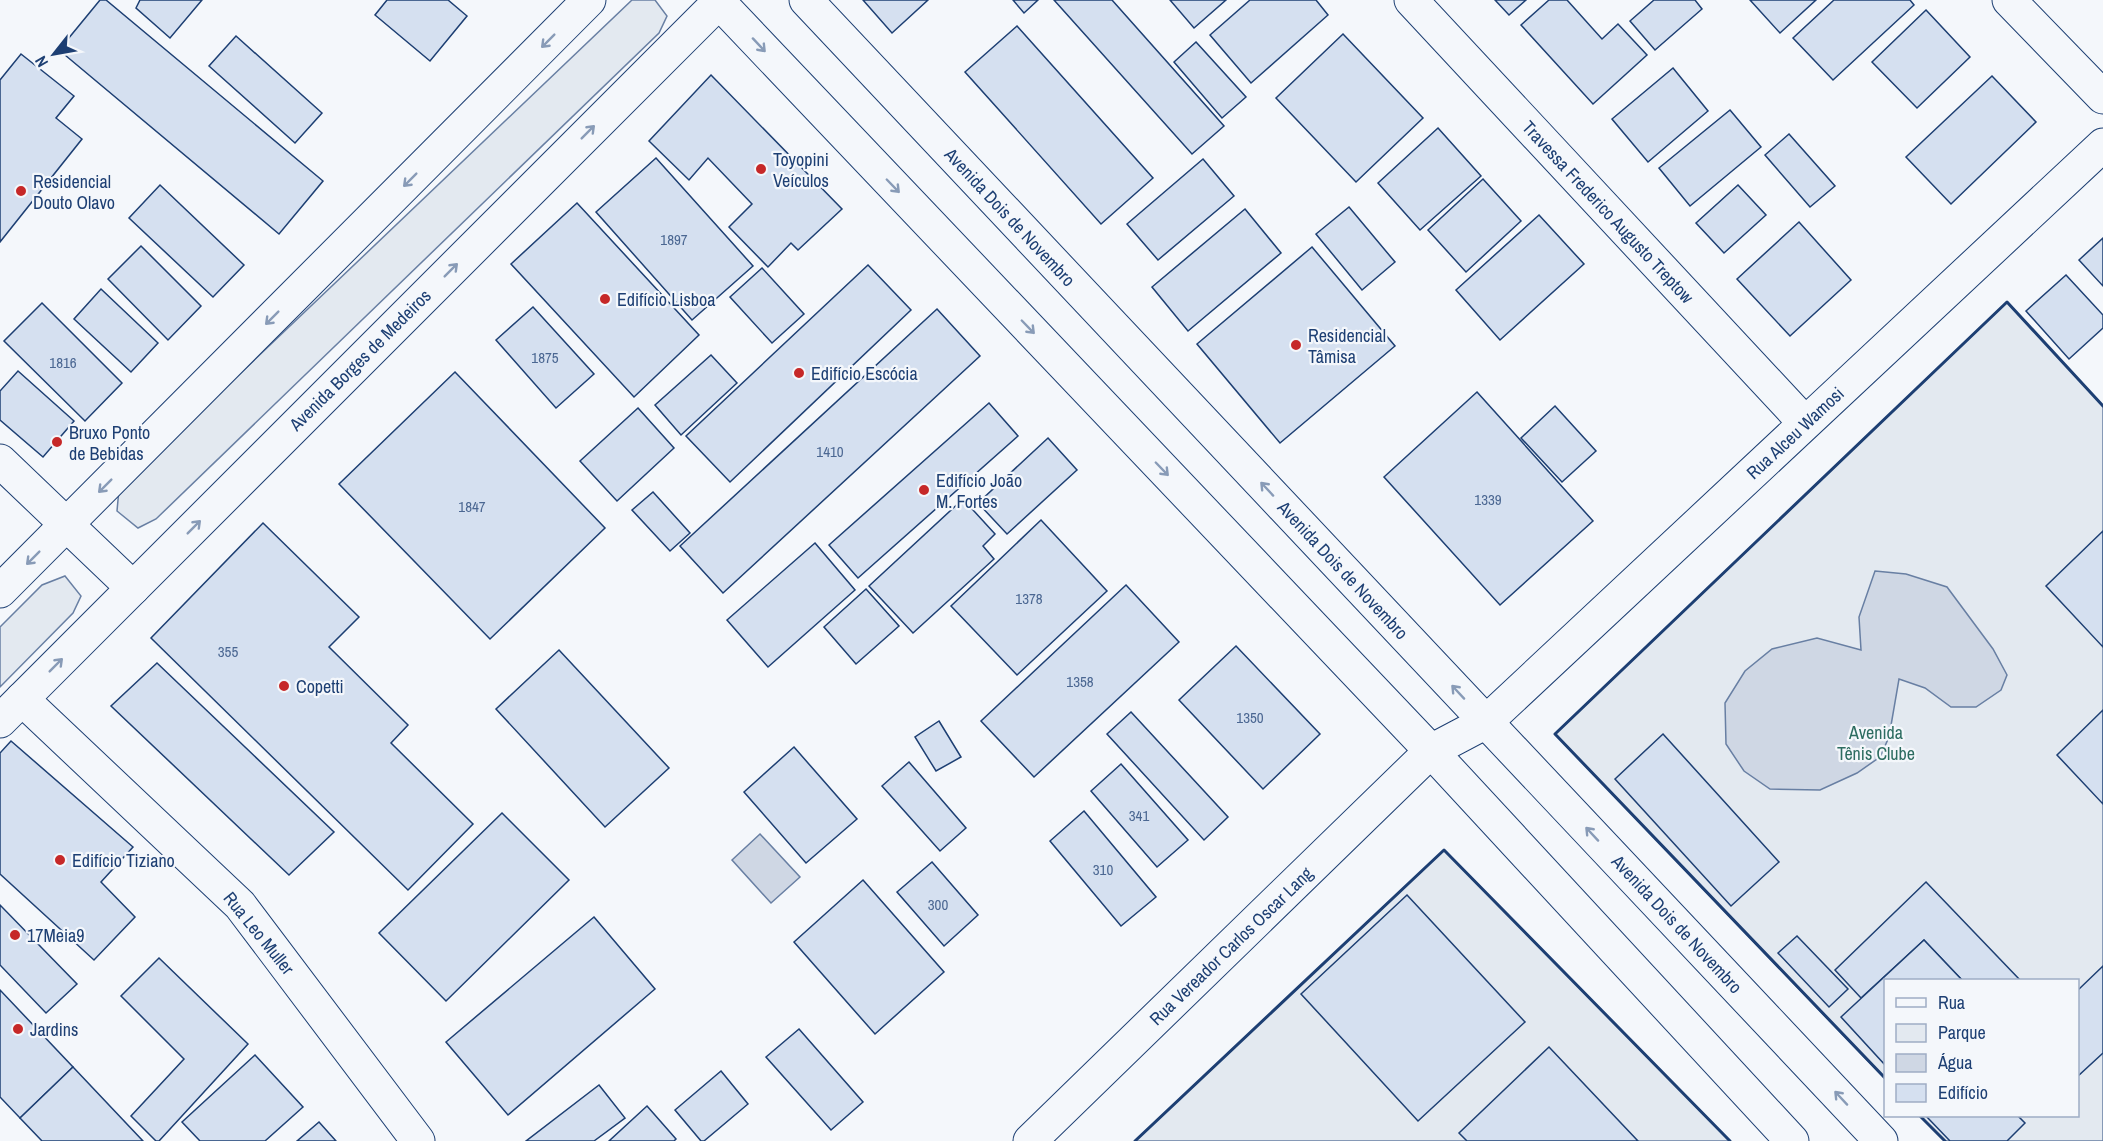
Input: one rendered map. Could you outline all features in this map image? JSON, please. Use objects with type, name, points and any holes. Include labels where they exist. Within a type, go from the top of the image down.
[{"type":"street","points":[[0,591],[589,0]]},
{"type":"street","name":"Avenida Dois de Novembro","points":[[806,0],[1881,1141]]},
{"type":"street","name":"Travessa Frederico Augusto Treptow","points":[[1411,0],[1805,423]]},
{"type":"street","points":[[2009,0],[2103,97]]},
{"type":"street","points":[[719,1],[1431,751],[1792,1141]]},
{"type":"street","name":"Avenida Borges de Medeiros","points":[[11,710],[719,1]]},
{"type":"street","name":"Rua Alceu Wamosi","points":[[1431,751],[1486,722],[2103,145]]},
{"type":"street","points":[[0,461],[133,588]]},
{"type":"street","name":"Rua Leo Muller","points":[[11,710],[240,904],[418,1141]]},
{"type":"street","name":"Rua Vereador Carlos Oscar Lang","points":[[1030,1141],[1431,751]]},
{"type":"green space","points":[[632,0],[655,0],[667,16],[659,33],[156,519],[138,528],[117,511],[119,489]]},
{"type":"green space","name":"Avenida Tênis Clube","points":[[2007,302],[2103,406],[2103,1141],[1945,1141],[1921,1117],[2079,1117],[2079,979],[1884,979],[1884,1078],[1555,734]]},
{"type":"green space","points":[[65,576],[81,596],[73,613],[0,687],[0,627],[42,585]]},
{"type":"green space","points":[[1444,850],[1730,1141],[1135,1141]]},
{"type":"water","points":[[1875,571],[1906,574],[1947,587],[1993,649],[2007,675],[2001,690],[1976,707],[1951,707],[1925,688],[1899,679],[1889,737],[1880,757],[1857,773],[1820,790],[1770,789],[1744,771],[1726,744],[1725,703],[1745,671],[1772,649],[1817,638],[1861,650],[1859,617]]},
{"type":"water","points":[[760,834],[800,877],[771,903],[732,860]]},
{"type":"building","points":[[100,0],[106,0],[323,181],[279,234],[59,50]]},
{"type":"building","points":[[140,0],[202,0],[170,38],[136,8]]},
{"type":"building","points":[[387,0],[448,0],[467,16],[430,61],[375,15]]},
{"type":"building","points":[[863,0],[928,0],[892,33]]},
{"type":"building","points":[[1013,0],[1038,0],[1024,13]]},
{"type":"building","points":[[1054,0],[1112,0],[1224,126],[1192,154]]},
{"type":"building","points":[[1170,0],[1226,0],[1194,28]]},
{"type":"building","points":[[1250,0],[1316,0],[1328,15],[1251,83],[1210,35]]},
{"type":"building","points":[[1495,0],[1526,0],[1509,15]]},
{"type":"building","points":[[1549,0],[1567,0],[1602,39],[1618,24],[1647,55],[1593,104],[1521,25]]},
{"type":"building","points":[[1654,0],[1695,0],[1702,9],[1655,50],[1630,21]]},
{"type":"building","points":[[1750,0],[1816,0],[1780,33]]},
{"type":"building","points":[[1834,0],[1910,0],[1914,5],[1833,80],[1793,38]]},
{"type":"building","points":[[1926,10],[1970,57],[1917,108],[1872,62]]},
{"type":"building","points":[[1017,26],[1153,178],[1101,224],[965,72]]},
{"type":"building","points":[[1343,34],[1423,118],[1356,182],[1276,98]]},
{"type":"building","points":[[236,36],[322,113],[295,143],[209,66]]},
{"type":"building","points":[[1196,42],[1246,97],[1222,118],[1174,62]]},
{"type":"building","name":"Residencial Douto Olavo","points":[[21,54],[74,96],[56,118],[82,139],[0,242],[0,80]]},
{"type":"building","points":[[1673,68],[1708,111],[1648,162],[1612,119]]},
{"type":"building","name":"Toyopini Veículos","points":[[711,75],[842,209],[798,250],[791,243],[768,267],[729,227],[752,204],[708,158],[689,180],[649,141]]},
{"type":"building","points":[[1992,76],[2036,122],[1951,204],[1906,157]]},
{"type":"building","points":[[1730,110],[1761,147],[1690,206],[1659,168]]},
{"type":"building","points":[[1438,128],[1481,176],[1420,230],[1378,183]]},
{"type":"building","points":[[1789,134],[1835,186],[1810,207],[1765,155]]},
{"type":"building","points":[[656,158],[753,266],[692,320],[596,212]]},
{"type":"building","points":[[1203,159],[1234,196],[1158,260],[1127,224]]},
{"type":"building","points":[[1483,179],[1521,221],[1466,272],[1428,230]]},
{"type":"building","points":[[160,185],[244,265],[213,297],[129,218]]},
{"type":"building","points":[[1738,185],[1766,215],[1724,253],[1696,223]]},
{"type":"building","name":"Edifício Lisboa","points":[[577,203],[699,335],[634,397],[511,264]]},
{"type":"building","points":[[1349,207],[1395,262],[1362,290],[1316,234]]},
{"type":"building","points":[[1245,209],[1281,253],[1188,331],[1152,287]]},
{"type":"building","points":[[1539,215],[1584,264],[1500,340],[1456,290]]},
{"type":"building","points":[[1799,222],[1851,280],[1790,336],[1737,279]]},
{"type":"building","points":[[2103,238],[2103,286],[2079,260]]},
{"type":"building","points":[[141,246],[201,306],[168,340],[108,279]]},
{"type":"building","name":"Residencial Tâmisa","points":[[1312,247],[1395,346],[1280,443],[1197,344]]},
{"type":"building","name":"Edifício Escócia","points":[[868,265],[911,310],[730,482],[686,436]]},
{"type":"building","points":[[762,268],[804,314],[772,343],[730,297]]},
{"type":"building","points":[[2066,275],[2103,315],[2103,328],[2069,359],[2026,311]]},
{"type":"building","points":[[101,289],[158,343],[131,372],[74,319]]},
{"type":"building","points":[[42,303],[122,383],[85,421],[4,341]]},
{"type":"building","points":[[533,307],[594,374],[556,408],[496,340]]},
{"type":"building","points":[[937,309],[980,356],[723,593],[680,546]]},
{"type":"building","points":[[711,355],[737,383],[681,435],[655,405]]},
{"type":"building","points":[[18,371],[74,421],[43,457],[0,420],[0,391]]},
{"type":"building","points":[[455,372],[605,528],[490,639],[339,484]]},
{"type":"building","points":[[1477,392],[1593,521],[1500,605],[1384,477]]},
{"type":"building","name":"Edifício João M. Fortes","points":[[989,403],[1018,436],[858,578],[829,545]]},
{"type":"building","points":[[1555,406],[1596,451],[1562,482],[1521,438]]},
{"type":"building","points":[[638,408],[674,448],[617,501],[580,461]]},
{"type":"building","points":[[1048,438],[1077,470],[1007,534],[978,503]]},
{"type":"building","points":[[653,492],[690,533],[670,551],[632,510]]},
{"type":"building","points":[[963,499],[995,534],[983,546],[994,559],[913,633],[869,586]]},
{"type":"building","points":[[1041,520],[1107,591],[1017,675],[951,606]]},
{"type":"building","name":"Copetti","points":[[263,523],[359,617],[329,647],[408,725],[391,743],[473,824],[408,890],[151,638]]},
{"type":"building","points":[[2103,531],[2103,647],[2046,586]]},
{"type":"building","points":[[815,543],[855,590],[768,667],[727,620]]},
{"type":"building","points":[[1126,585],[1179,642],[1034,777],[981,721]]},
{"type":"building","points":[[866,589],[899,626],[856,664],[824,627]]},
{"type":"building","points":[[1236,646],[1320,734],[1263,789],[1179,700]]},
{"type":"building","points":[[559,650],[669,768],[605,827],[496,709]]},
{"type":"building","points":[[157,663],[334,832],[289,875],[111,706]]},
{"type":"building","points":[[2103,710],[2103,804],[2057,755]]},
{"type":"building","points":[[1131,712],[1228,817],[1204,840],[1107,734]]},
{"type":"building","points":[[939,721],[961,757],[936,771],[915,737]]},
{"type":"building","points":[[1663,734],[1779,862],[1731,906],[1615,779]]},
{"type":"building","name":"Edifício Tiziano","points":[[11,741],[133,847],[101,882],[135,917],[94,960],[0,874],[0,753]]},
{"type":"building","points":[[794,747],[857,819],[806,863],[744,792]]},
{"type":"building","points":[[909,762],[966,828],[940,851],[882,786]]},
{"type":"building","points":[[1121,764],[1188,840],[1157,867],[1091,791]]},
{"type":"building","points":[[1084,811],[1156,897],[1121,926],[1050,841]]},
{"type":"building","points":[[502,813],[569,880],[446,1001],[379,933]]},
{"type":"building","points":[[932,862],[978,915],[944,946],[897,892]]},
{"type":"building","points":[[863,880],[944,972],[875,1034],[794,942]]},
{"type":"building","points":[[1926,882],[2019,979],[1961,979],[1924,940],[1861,998],[1835,970]]},
{"type":"building","points":[[1407,895],[1525,1022],[1418,1121],[1301,994]]},
{"type":"building","name":"17Meia9","points":[[0,905],[77,984],[46,1013],[0,965]]},
{"type":"building","points":[[594,917],[655,989],[508,1115],[446,1042]]},
{"type":"building","points":[[1797,936],[1848,989],[1829,1007],[1778,953]]},
{"type":"building","points":[[1924,940],[1961,979],[1884,979],[1884,1064],[1841,1017]]},
{"type":"building","points":[[159,958],[248,1044],[159,1141],[156,1141],[131,1116],[184,1059],[121,996]]},
{"type":"building","points":[[2103,966],[2103,1053],[2079,1075],[2079,989]]},
{"type":"building","name":"Jardins","points":[[0,990],[73,1067],[20,1118],[0,1097]]},
{"type":"building","points":[[799,1029],[863,1102],[831,1130],[766,1057]]},
{"type":"building","points":[[1549,1047],[1638,1141],[1467,1141],[1459,1133]]},
{"type":"building","points":[[255,1055],[303,1107],[265,1141],[200,1141],[182,1122]]},
{"type":"building","points":[[73,1067],[143,1141],[42,1141],[20,1118]]},
{"type":"building","points":[[721,1071],[748,1104],[704,1141],[701,1141],[675,1110]]},
{"type":"building","points":[[599,1085],[625,1118],[594,1141],[526,1141]]},
{"type":"building","points":[[647,1106],[676,1139],[674,1141],[609,1141]]},
{"type":"building","points":[[1927,1117],[2019,1117],[2025,1123],[2007,1141],[1950,1141]]},
{"type":"building","points":[[319,1122],[336,1141],[297,1141]]},
{"type":"wall","points":[[1884,1077],[1555,734],[2007,302],[2103,406]]},
{"type":"wall","points":[[1135,1141],[1444,850],[1730,1141]]},
{"type":"wall","points":[[1921,1117],[1945,1141]]},
{"type":"place","name":"Toyopini Veículos","points":[[761,169]]},
{"type":"place","name":"Residencial Douto Olavo","points":[[21,191]]},
{"type":"place","name":"Edifício Lisboa","points":[[605,299]]},
{"type":"place","name":"Residencial Tâmisa","points":[[1296,345]]},
{"type":"place","name":"Edifício Escócia","points":[[799,373]]},
{"type":"place","name":"Bruxo Ponto de Bebidas","points":[[57,442]]},
{"type":"place","name":"Edifício João M. Fortes","points":[[924,490]]},
{"type":"place","name":"Copetti","points":[[284,686]]},
{"type":"place","name":"Edifício Tiziano","points":[[60,860]]},
{"type":"place","name":"17Meia9","points":[[15,935]]},
{"type":"place","name":"Jardins","points":[[18,1029]]}]
